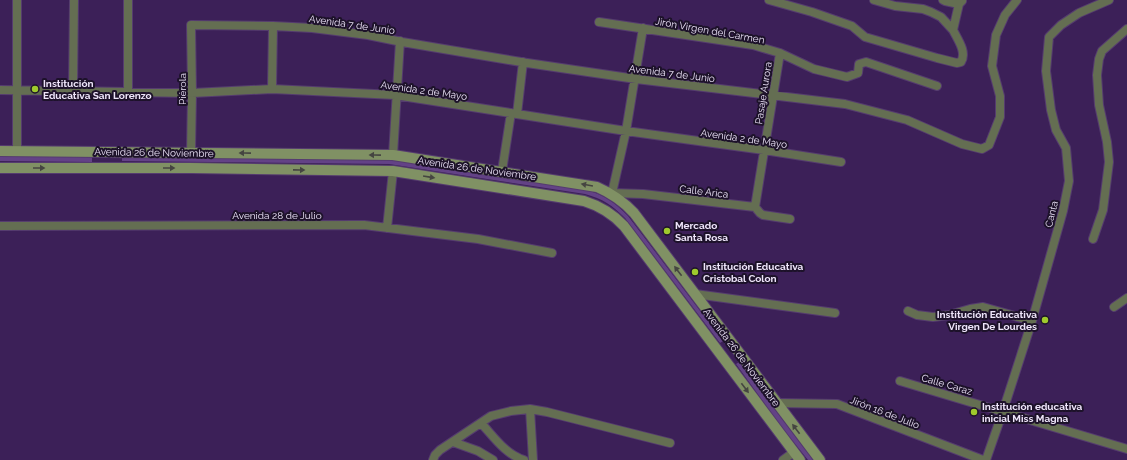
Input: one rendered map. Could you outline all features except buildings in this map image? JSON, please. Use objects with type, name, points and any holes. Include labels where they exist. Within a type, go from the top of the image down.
[{"type":"main road","name":"Avenida 26 de Noviembre","points":[[0,151],[393,155],[591,186],[612,193],[624,202],[634,213],[820,460]]},
{"type":"main road","points":[[110,151],[110,168]]},
{"type":"main road","name":"Avenida 26 de Noviembre","points":[[0,168],[393,172],[584,201],[605,209],[624,226],[797,456]]},
{"type":"main road","points":[[722,357],[735,347]]},
{"type":"street","points":[[17,0],[17,151]]},
{"type":"street","points":[[73,91],[74,0]]},
{"type":"street","points":[[128,0],[128,92]]},
{"type":"street","points":[[769,0],[812,12],[852,26],[865,37],[957,63],[961,62],[964,58],[964,52],[953,30],[940,17],[923,9],[895,6],[874,0]]},
{"type":"street","points":[[944,0],[961,2],[953,30]]},
{"type":"street","name":"Avenida 7 de Junio","points":[[191,25],[273,26],[347,32],[636,79],[845,104],[907,120],[962,144],[982,149],[989,145],[1000,118],[1000,96],[992,66],[996,35],[1005,15],[1017,0]]},
{"type":"street","name":"Canta","points":[[984,460],[1003,411],[1032,321],[1063,211],[1069,181],[1066,148],[1056,130],[1050,110],[1046,71],[1049,37],[1061,25],[1080,13],[1109,0]]},
{"type":"street","name":"Jirón Virgen del Carmen","points":[[599,22],[753,45],[780,54],[814,69],[847,77],[858,73],[860,64],[866,62],[937,86]]},
{"type":"street","name":"Piérola","points":[[191,25],[191,152]]},
{"type":"street","points":[[272,89],[273,26]]},
{"type":"street","points":[[612,193],[636,79],[643,28]]},
{"type":"street","points":[[1093,239],[1103,210],[1109,162],[1107,142],[1099,105],[1097,75],[1099,59],[1102,51],[1127,29]]},
{"type":"street","points":[[393,155],[400,41]]},
{"type":"street","name":"Pasaje Aurora","points":[[755,207],[780,54]]},
{"type":"street","points":[[502,171],[524,62]]},
{"type":"street","name":"Avenida 2 de Mayo","points":[[0,90],[192,92],[272,89],[397,95],[626,132],[764,150],[841,162]]},
{"type":"street","points":[[386,228],[393,172]]},
{"type":"street","name":"Calle Arica","points":[[612,193],[643,194],[755,207],[760,214],[790,219]]},
{"type":"street","name":"Avenida 28 de Julio","points":[[0,226],[364,225],[478,239],[552,253]]},
{"type":"street","points":[[695,294],[835,313]]},
{"type":"street","points":[[1114,307],[1127,298]]},
{"type":"street","points":[[908,311],[917,315],[933,317],[984,307],[1032,321]]},
{"type":"street","name":"Calle Caraz","points":[[900,381],[1127,449]]},
{"type":"street","name":"Jirón 16 de Julio","points":[[777,403],[837,404],[984,460]]},
{"type":"street","points":[[530,409],[533,460]]},
{"type":"street","points":[[433,460],[435,455],[440,450],[491,416],[511,410],[530,409],[547,412],[670,443]]},
{"type":"street","points":[[481,423],[507,452],[516,458],[524,460]]},
{"type":"street","points":[[453,442],[478,451],[493,460]]},
{"type":"street","points":[[783,460],[797,456]]},
{"type":"shaded area","points":[[0,157],[92,157],[92,162],[0,161]]},
{"type":"shaded area","points":[[122,157],[389,160],[415,162],[593,192],[609,200],[628,216],[723,341],[720,343],[625,218],[616,209],[602,200],[585,194],[389,164],[122,161]]},
{"type":"shaded area","points":[[739,362],[813,460],[808,460],[780,425],[736,364]]},
{"type":"place","name":"Institución Educativa San Lorenzo","points":[[35,89]]},
{"type":"place","name":"Mercado Santa Rosa","points":[[667,231]]},
{"type":"place","name":"Institución Educativa Cristobal Colon","points":[[695,272]]},
{"type":"place","name":"Institución Educativa Virgen De Lourdes","points":[[1045,320]]},
{"type":"place","name":"Institución educativa inicial Miss Magna","points":[[974,412]]}]
